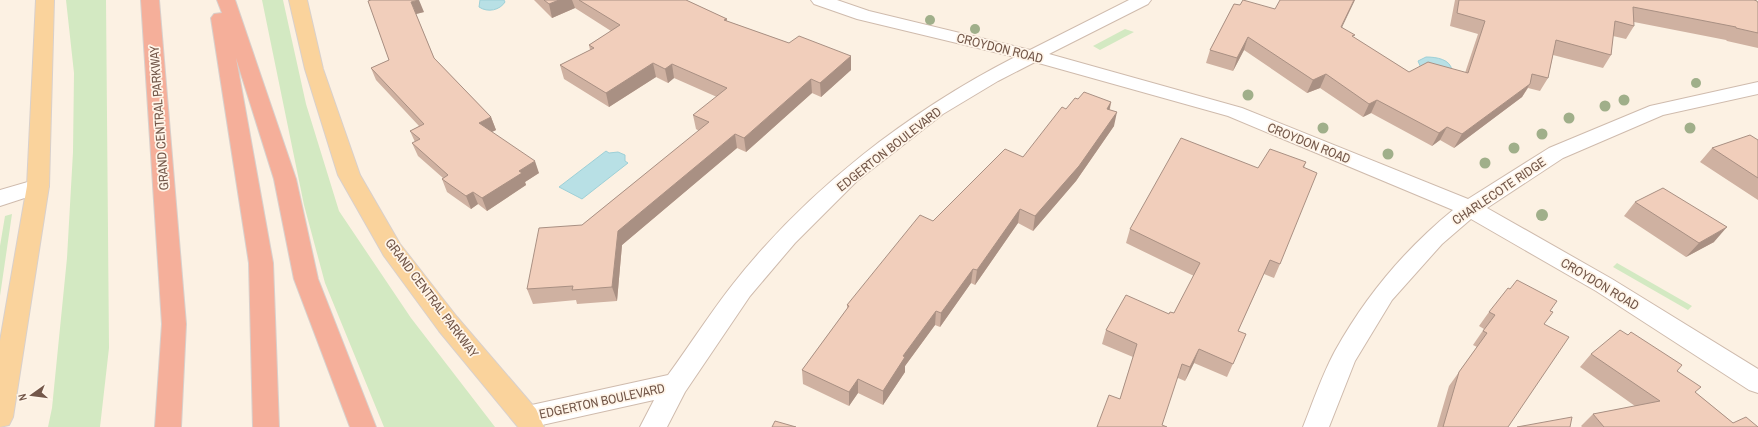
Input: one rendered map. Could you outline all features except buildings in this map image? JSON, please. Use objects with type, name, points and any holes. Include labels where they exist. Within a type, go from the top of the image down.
[{"type":"highway","name":"GRAND CENTRAL PARKWAY","points":[[150,0],[174,324],[168,427]]},
{"type":"highway","points":[[217,0],[260,263],[266,427]]},
{"type":"highway","points":[[226,0],[285,179],[306,279],[363,427]]},
{"type":"main road","points":[[0,417],[38,186],[45,0]]},
{"type":"main road","name":"GRAND CENTRAL PARKWAY","points":[[298,0],[314,69],[349,175],[392,250],[448,324],[529,422]]},
{"type":"street","name":"CROYDON ROAD","points":[[820,0],[863,15],[1074,66],[1235,112],[1470,208],[1604,285],[1758,382]]},
{"type":"street","name":"EDGERTON BOULEVARD","points":[[653,427],[676,384],[742,290],[787,237],[850,176],[936,110],[1031,55],[1142,0]]},
{"type":"street","name":"CHARLECOTE RIDGE","points":[[1316,427],[1344,358],[1384,294],[1434,238],[1470,208],[1556,153],[1657,110],[1758,88]]},
{"type":"street","points":[[0,198],[38,186]]},
{"type":"street","name":"EDGERTON BOULEVARD","points":[[529,422],[676,384]]},
{"type":"green space","points":[[66,0],[106,0],[109,348],[100,427],[48,427],[52,408],[67,258],[73,152],[74,73]]},
{"type":"green space","points":[[262,0],[283,0],[306,104],[339,211],[411,318],[495,427],[384,427],[325,283],[304,205]]},
{"type":"green space","points":[[1125,29],[1134,32],[1100,50],[1093,46]]},
{"type":"green space","points":[[12,214],[0,296],[0,246],[5,216]]},
{"type":"green space","points":[[1617,263],[1692,306],[1688,310],[1613,267]]},
{"type":"water","points":[[480,0],[504,0],[505,2],[497,9],[486,10],[479,7]]},
{"type":"water","points":[[1426,57],[1438,58],[1446,61],[1451,67],[1452,71],[1421,68],[1418,61]]},
{"type":"water","points":[[606,151],[609,153],[618,152],[625,155],[625,161],[628,163],[582,199],[559,187]]}]
